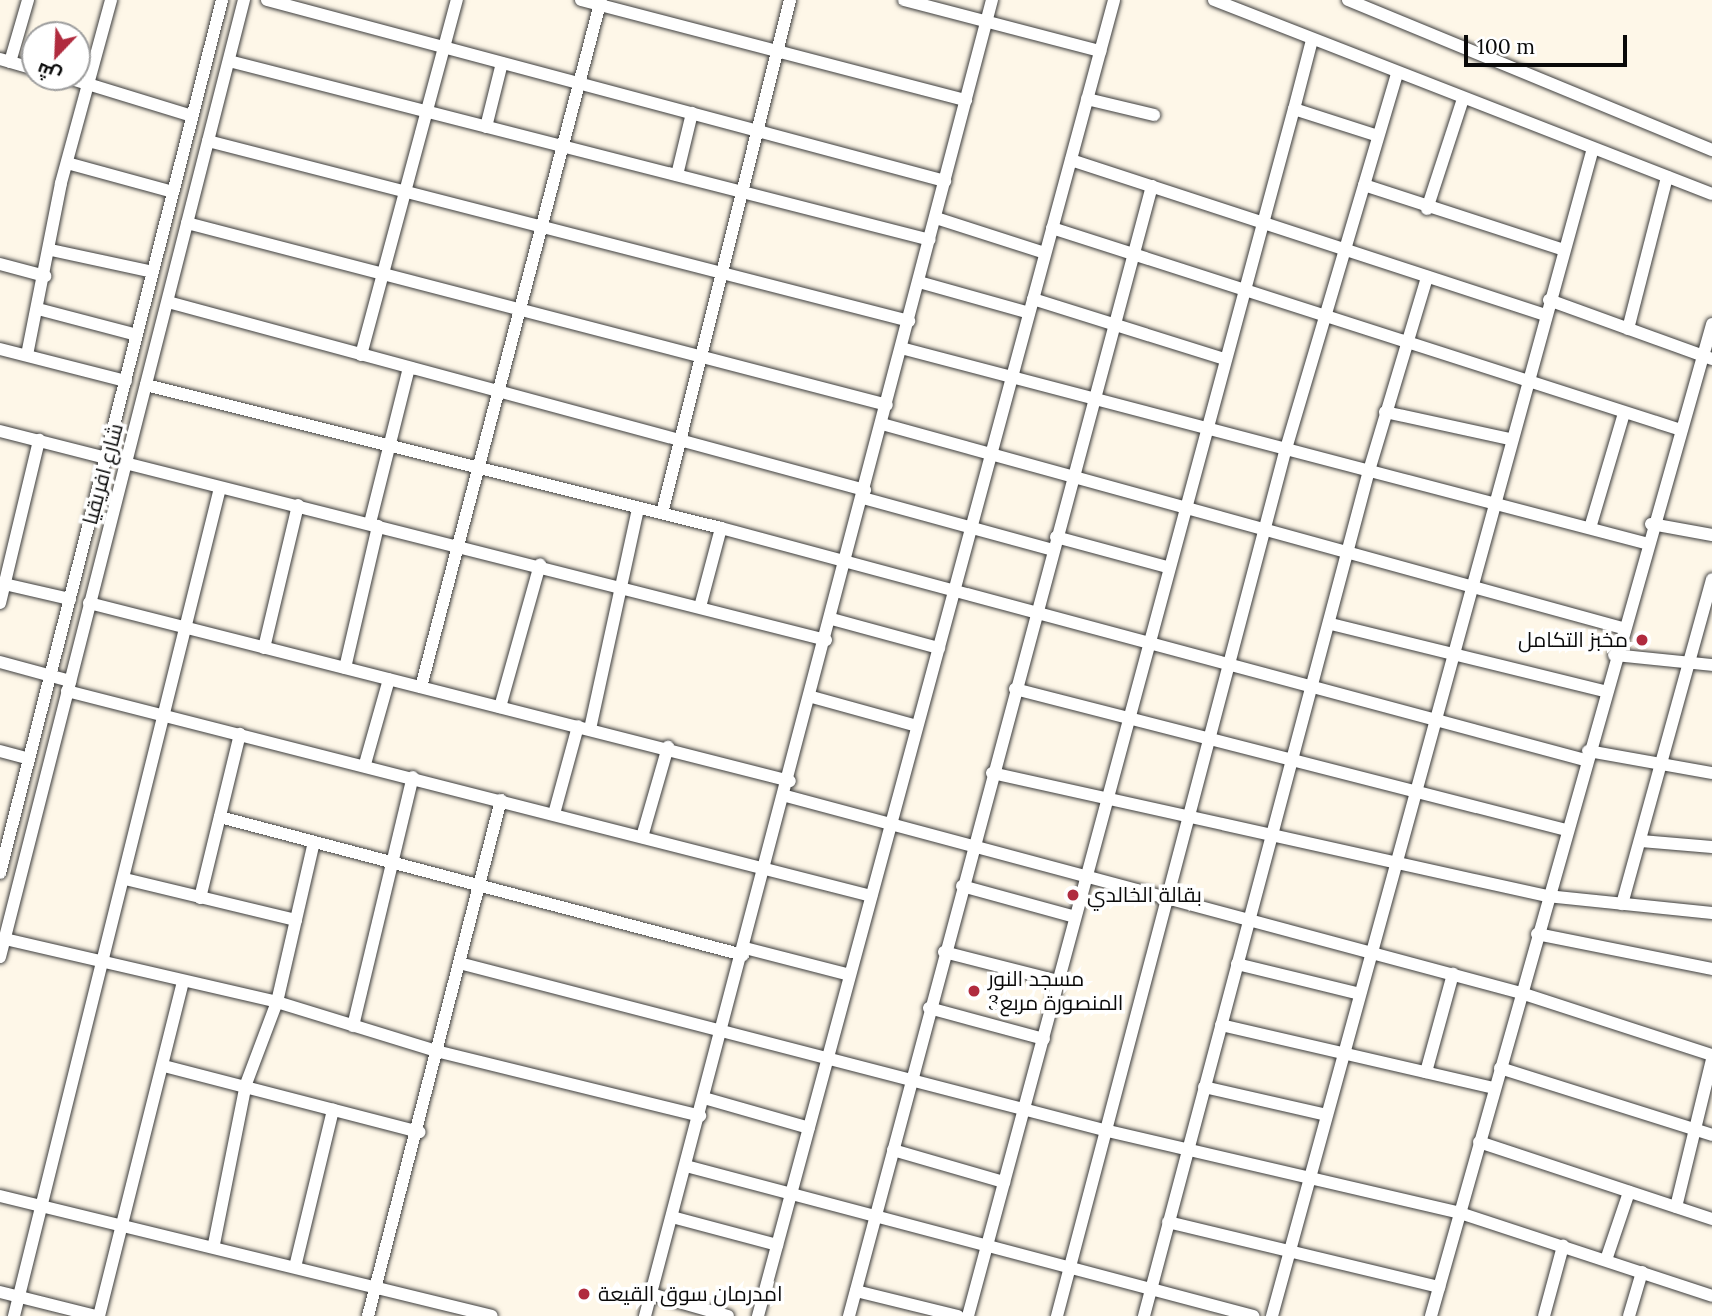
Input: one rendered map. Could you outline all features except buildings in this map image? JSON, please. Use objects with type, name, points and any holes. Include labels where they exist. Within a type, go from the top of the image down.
[{"type":"street","points":[[5,60],[28,0]]},
{"type":"street","points":[[91,69],[111,0]]},
{"type":"street","name":"شارع افريقيا","points":[[0,873],[5,834],[29,759],[222,0]]},
{"type":"street","name":"شارع افريقيا","points":[[0,957],[244,0]]},
{"type":"street","points":[[267,0],[945,181]]},
{"type":"street","points":[[361,355],[457,0]]},
{"type":"street","points":[[581,0],[600,2],[966,100]]},
{"type":"street","points":[[662,513],[698,356],[789,0]]},
{"type":"street","points":[[904,0],[1100,51]]},
{"type":"street","points":[[645,1316],[790,781],[992,0]]},
{"type":"street","points":[[758,1316],[1114,0]]},
{"type":"street","points":[[1214,0],[1462,102],[1712,194]]},
{"type":"street","points":[[1348,0],[1712,150]]},
{"type":"street","points":[[421,687],[481,469],[518,309],[600,2]]},
{"type":"street","points":[[968,1316],[1044,1039],[1203,430],[1264,222],[1312,40]]},
{"type":"street","points":[[229,61],[930,240]]},
{"type":"street","points":[[486,127],[502,63]]},
{"type":"street","points":[[1057,1316],[1108,1131],[1285,452],[1397,73]]},
{"type":"street","points":[[91,84],[192,116]]},
{"type":"street","points":[[27,355],[51,250],[66,163],[85,91]]},
{"type":"street","points":[[1087,99],[1154,115]]},
{"type":"street","points":[[1427,209],[1462,102]]},
{"type":"street","points":[[1294,109],[1378,136]]},
{"type":"street","points":[[677,175],[692,113]]},
{"type":"street","points":[[208,141],[909,321]]},
{"type":"street","points":[[1272,1316],[1356,993],[1395,864],[1525,380],[1592,152]]},
{"type":"street","points":[[1070,160],[1545,315]]},
{"type":"street","points":[[66,163],[173,192]]},
{"type":"street","points":[[1628,329],[1667,177]]},
{"type":"street","points":[[1364,185],[1427,209],[1564,250]]},
{"type":"street","points":[[849,1316],[944,952],[1152,186]]},
{"type":"street","points":[[936,218],[1045,253]]},
{"type":"street","points":[[187,223],[887,405]]},
{"type":"street","points":[[1052,228],[1678,429]]},
{"type":"street","points":[[51,250],[153,272]]},
{"type":"street","points":[[0,264],[45,276]]},
{"type":"street","points":[[1144,1316],[1249,919],[1315,688],[1368,474],[1427,277]]},
{"type":"street","points":[[919,282],[1029,313]]},
{"type":"street","points":[[1033,299],[1225,359]]},
{"type":"street","points":[[1549,300],[1707,358]]},
{"type":"street","points":[[168,302],[679,439],[972,526],[1167,567]]},
{"type":"street","points":[[38,309],[136,335]]},
{"type":"street","points":[[1431,1316],[1645,543],[1678,429],[1707,358],[1712,324]]},
{"type":"street","points":[[901,348],[1011,380],[1368,474],[1645,543]]},
{"type":"street","points":[[0,349],[125,381]]},
{"type":"street","points":[[345,668],[409,368]]},
{"type":"street","points":[[146,385],[721,528],[953,592],[1231,663],[1315,688],[1586,756],[1712,773]]},
{"type":"street","points":[[1385,412],[1510,439]]},
{"type":"street","points":[[1590,528],[1624,413]]},
{"type":"street","points":[[882,425],[1182,512],[1622,628]]},
{"type":"street","points":[[0,430],[106,458]]},
{"type":"street","points":[[0,603],[2,584],[39,440]]},
{"type":"street","points":[[125,463],[540,565],[826,640]]},
{"type":"street","points":[[14,1316],[125,879],[220,488]]},
{"type":"street","points":[[264,648],[298,505]]},
{"type":"street","points":[[554,814],[584,728],[638,508]]},
{"type":"street","points":[[1651,524],[1712,535]]},
{"type":"street","points":[[700,607],[721,528]]},
{"type":"street","points":[[500,708],[540,565]]},
{"type":"street","points":[[1622,904],[1712,579]]},
{"type":"street","points":[[2,584],[70,600]]},
{"type":"street","points":[[89,603],[500,708],[668,747],[790,781]]},
{"type":"street","points":[[832,619],[939,648]]},
{"type":"street","points":[[1331,624],[1604,691]]},
{"type":"street","points":[[1614,655],[1712,665]]},
{"type":"street","points":[[0,662],[165,715],[365,764],[872,896]]},
{"type":"street","points":[[365,764],[389,679]]},
{"type":"street","points":[[1015,689],[1414,794],[1566,830]]},
{"type":"street","points":[[812,697],[918,726]]},
{"type":"street","points":[[200,898],[240,734]]},
{"type":"street","points":[[642,837],[668,747]]},
{"type":"street","points":[[0,751],[29,759]]},
{"type":"street","points":[[992,773],[1273,839],[1547,896],[1712,913]]},
{"type":"street","points":[[353,1026],[413,777]]},
{"type":"street","points":[[786,796],[1521,993],[1712,1057],[1676,1207]]},
{"type":"street","points":[[368,1316],[420,1132],[501,800]]},
{"type":"street","points":[[220,817],[479,886],[744,952],[850,975]]},
{"type":"street","points":[[1641,841],[1712,847]]},
{"type":"street","points":[[214,1244],[246,1084],[277,1002],[314,842]]},
{"type":"street","points":[[125,879],[296,920]]},
{"type":"street","points":[[962,886],[1075,917]]},
{"type":"street","points":[[1537,934],[1712,969]]},
{"type":"street","points":[[5,939],[277,1002],[440,1052],[699,1116]]},
{"type":"street","points":[[944,952],[1058,981]]},
{"type":"street","points":[[463,964],[829,1054],[1108,1131],[1189,1147],[1307,1178],[1460,1213],[1712,1296]]},
{"type":"street","points":[[1237,964],[1356,993]]},
{"type":"street","points":[[1426,1072],[1453,974]]},
{"type":"street","points":[[0,1292],[98,1316],[164,1066],[183,981]]},
{"type":"street","points":[[929,1008],[1044,1039]]},
{"type":"street","points":[[1221,1025],[1494,1088]]},
{"type":"street","points":[[164,1066],[246,1084],[420,1132]]},
{"type":"street","points":[[1500,1068],[1712,1135]]},
{"type":"street","points":[[1204,1087],[1323,1114]]},
{"type":"street","points":[[704,1098],[809,1128]]},
{"type":"street","points":[[295,1267],[333,1110]]},
{"type":"street","points":[[1479,1142],[1712,1219]]},
{"type":"street","points":[[893,1150],[1004,1182]]},
{"type":"street","points":[[686,1166],[987,1247],[1070,1265],[1253,1316]]},
{"type":"street","points":[[1606,1260],[1629,1192]]},
{"type":"street","points":[[0,1196],[124,1222],[376,1289],[492,1316]]},
{"type":"street","points":[[672,1217],[777,1245]]},
{"type":"street","points":[[1168,1222],[1439,1287]]},
{"type":"street","points":[[1544,1316],[1563,1246]]},
{"type":"street","points":[[1629,1316],[1642,1272]]},
{"type":"street","points":[[856,1291],[958,1316]]},
{"type":"street","points":[[651,1294],[728,1316]]},
{"type":"place","name":"مخبز التكامل","points":[[1642,640]]},
{"type":"place","name":"بقالة الخالدي","points":[[1073,895]]},
{"type":"place","name":"مسجد النور المنصورة مربع3","points":[[974,991]]},
{"type":"place","name":"امدرمان سوق القيعة","points":[[584,1294]]}]
